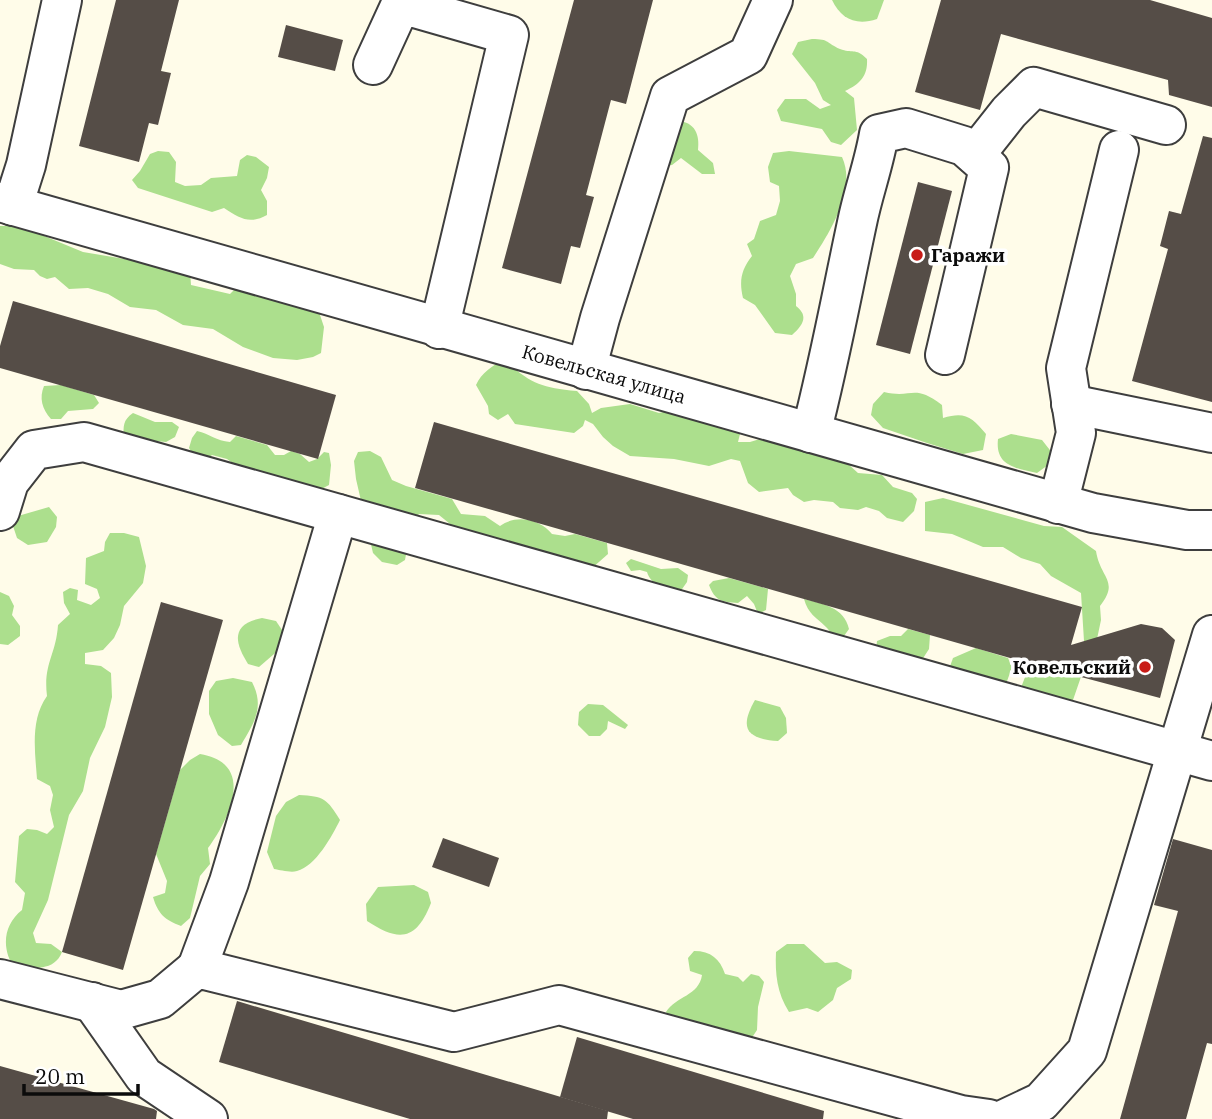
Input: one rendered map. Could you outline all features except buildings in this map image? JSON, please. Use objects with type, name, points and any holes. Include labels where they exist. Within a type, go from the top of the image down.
[{"type":"street","points":[[6,204],[26,165],[62,0]]},
{"type":"street","points":[[586,370],[670,96],[748,55],[772,0]]},
{"type":"street","points":[[373,65],[401,4],[509,35],[439,329]]},
{"type":"street","points":[[975,155],[1009,112],[1034,87],[1166,125]]},
{"type":"street","points":[[811,433],[879,134],[906,128],[964,146],[989,168],[945,355]]},
{"type":"street","points":[[1058,503],[1076,433],[1066,368],[1119,150]]},
{"type":"street","name":"Ковельская улица","points":[[6,204],[1093,513],[1187,530],[1212,530]]},
{"type":"street","points":[[1072,404],[1212,433]]},
{"type":"street","points":[[0,512],[9,482],[34,450],[84,442],[1195,756]]},
{"type":"street","points":[[0,979],[121,1010],[160,999],[197,968],[229,882],[338,514]]},
{"type":"street","points":[[1005,1119],[1041,1102],[1087,1052],[1195,756],[1212,635]]},
{"type":"street","points":[[197,968],[454,1032],[559,1005],[961,1115],[989,1119]]},
{"type":"street","points":[[92,1003],[144,1076],[208,1119]]},
{"type":"green space","points":[[832,0],[884,0],[877,19],[862,22],[845,16]]},
{"type":"green space","points":[[812,39],[856,52],[867,59],[862,79],[845,91],[854,98],[857,130],[841,145],[831,142],[822,129],[781,121],[777,110],[785,99],[806,99],[820,109],[831,105],[823,100],[815,83],[792,54],[798,42]]},
{"type":"green space","points":[[678,121],[689,124],[695,130],[698,150],[713,163],[715,174],[702,174],[681,158],[672,165],[661,167]]},
{"type":"green space","points":[[158,151],[169,152],[176,162],[175,182],[185,186],[201,185],[211,178],[237,176],[240,160],[247,155],[256,157],[269,167],[261,190],[267,201],[267,215],[255,220],[245,219],[224,208],[212,212],[138,188],[132,180],[150,154]]},
{"type":"green space","points":[[789,151],[842,157],[846,169],[844,196],[834,223],[813,258],[796,264],[790,276],[796,294],[796,306],[803,317],[802,324],[792,335],[775,333],[755,305],[743,298],[741,286],[743,271],[752,256],[747,244],[754,239],[760,221],[776,215],[780,201],[779,186],[770,182],[768,167],[773,153]]},
{"type":"green space","points":[[0,226],[20,226],[83,252],[190,270],[191,285],[230,294],[238,286],[287,304],[312,308],[319,312],[324,327],[321,353],[297,360],[273,358],[243,347],[213,329],[183,325],[156,310],[130,307],[108,294],[88,288],[69,289],[55,277],[47,279],[34,270],[14,269],[0,264]]},
{"type":"green space","points":[[504,360],[537,383],[577,391],[589,404],[592,413],[601,408],[630,404],[659,413],[677,409],[742,426],[738,442],[750,442],[766,437],[776,444],[837,454],[858,473],[882,475],[893,487],[912,493],[917,499],[914,511],[903,522],[887,518],[879,511],[866,507],[858,510],[840,508],[833,502],[804,502],[788,488],[759,492],[748,483],[740,461],[731,459],[709,466],[674,459],[630,456],[613,446],[593,424],[585,420],[583,426],[574,433],[515,424],[508,414],[498,420],[489,414],[488,406],[476,385],[488,370]]},
{"type":"green space","points":[[61,385],[94,395],[99,403],[93,409],[68,411],[61,419],[51,419],[42,403],[42,390],[44,386]]},
{"type":"green space","points":[[884,392],[919,393],[942,405],[943,418],[957,415],[967,417],[986,434],[983,450],[963,454],[883,428],[871,415],[873,404]]},
{"type":"green space","points":[[133,413],[155,422],[172,422],[179,427],[175,437],[166,442],[124,438],[124,424]]},
{"type":"green space","points":[[197,431],[230,442],[236,436],[267,445],[275,455],[284,455],[291,451],[300,454],[309,462],[324,452],[329,453],[329,485],[314,493],[238,467],[227,459],[212,455],[206,460],[196,459],[189,448]]},
{"type":"green space","points":[[1011,434],[1042,440],[1053,454],[1048,465],[1037,473],[1014,467],[1003,460],[998,439]]},
{"type":"green space","points":[[370,451],[381,457],[392,480],[452,499],[461,514],[485,516],[500,526],[513,520],[528,520],[541,525],[552,534],[575,534],[607,543],[608,554],[591,569],[455,528],[439,515],[419,514],[412,521],[405,560],[397,565],[382,562],[373,553],[354,461],[358,452]]},
{"type":"green space","points":[[943,498],[1044,526],[1062,527],[1096,551],[1109,585],[1106,598],[1100,606],[1101,620],[1097,639],[1091,643],[1084,641],[1081,593],[1051,576],[1040,564],[1021,558],[1003,547],[983,547],[952,534],[925,531],[925,502]]},
{"type":"green space","points":[[49,507],[57,517],[56,527],[47,542],[28,545],[17,538],[13,526],[18,516]]},
{"type":"green space","points":[[110,533],[139,537],[146,566],[143,583],[124,606],[114,638],[103,650],[85,653],[85,664],[101,666],[111,673],[112,697],[105,727],[90,758],[83,791],[69,815],[48,900],[33,933],[36,943],[51,944],[62,952],[49,966],[15,969],[8,953],[6,938],[11,923],[22,910],[25,893],[15,882],[19,836],[27,829],[47,834],[54,827],[50,810],[53,795],[50,786],[37,779],[35,736],[38,715],[47,696],[48,667],[58,625],[70,614],[64,603],[63,592],[70,588],[78,590],[77,600],[91,605],[100,598],[97,589],[85,584],[86,558],[104,551]]},
{"type":"green space","points":[[631,559],[661,569],[678,568],[688,575],[687,582],[680,592],[660,586],[652,581],[647,572],[631,571],[626,563]]},
{"type":"green space","points":[[729,578],[768,589],[766,610],[758,614],[747,596],[738,603],[723,601],[717,597],[709,585],[713,581]]},
{"type":"green space","points":[[0,592],[9,596],[14,606],[12,615],[20,626],[20,636],[8,645],[0,644]]},
{"type":"green space","points":[[804,599],[838,611],[849,629],[844,636],[838,639],[834,637],[810,612]]},
{"type":"green space","points":[[262,618],[276,621],[284,633],[281,648],[259,667],[248,664],[240,648],[238,635],[245,625]]},
{"type":"green space","points":[[908,629],[930,635],[929,649],[918,666],[876,650],[877,641],[890,636],[901,636]]},
{"type":"green space","points":[[976,648],[1008,658],[1012,667],[1005,687],[948,672],[953,658]]},
{"type":"green space","points":[[1066,664],[1083,671],[1073,700],[1065,705],[1023,696],[1022,685],[1027,672],[1040,673],[1045,678],[1057,672],[1063,673]]},
{"type":"green space","points":[[233,678],[252,682],[258,707],[254,722],[241,745],[232,746],[218,735],[209,714],[209,691],[216,681]]},
{"type":"green space","points":[[755,700],[780,707],[786,718],[787,733],[778,741],[759,738],[749,730],[747,718]]},
{"type":"green space","points":[[588,704],[603,705],[628,725],[625,729],[608,721],[607,729],[600,736],[589,736],[578,725],[579,712]]},
{"type":"green space","points":[[200,754],[217,759],[228,768],[233,780],[233,793],[224,822],[208,848],[210,864],[200,876],[190,918],[181,926],[163,916],[155,903],[153,897],[165,893],[167,881],[156,854],[180,770]]},
{"type":"green space","points":[[299,795],[324,800],[340,820],[323,850],[311,863],[295,872],[274,869],[267,852],[276,816],[286,802]]},
{"type":"green space","points":[[414,885],[428,892],[431,903],[413,931],[397,935],[367,921],[366,904],[378,887]]},
{"type":"green space","points":[[787,944],[804,944],[825,963],[837,962],[852,970],[851,979],[837,988],[833,1000],[818,1012],[807,1008],[789,1012],[785,1005],[778,983],[776,952]]},
{"type":"green space","points":[[694,951],[705,952],[714,957],[725,974],[738,977],[743,982],[751,974],[759,976],[764,982],[758,1007],[757,1030],[751,1039],[675,1025],[666,1012],[675,1002],[692,992],[700,982],[702,975],[690,971],[688,958]]},
{"type":"place","name":"Гаражи","points":[[917,255]]},
{"type":"place","name":"Ковельский","points":[[1145,667]]}]
